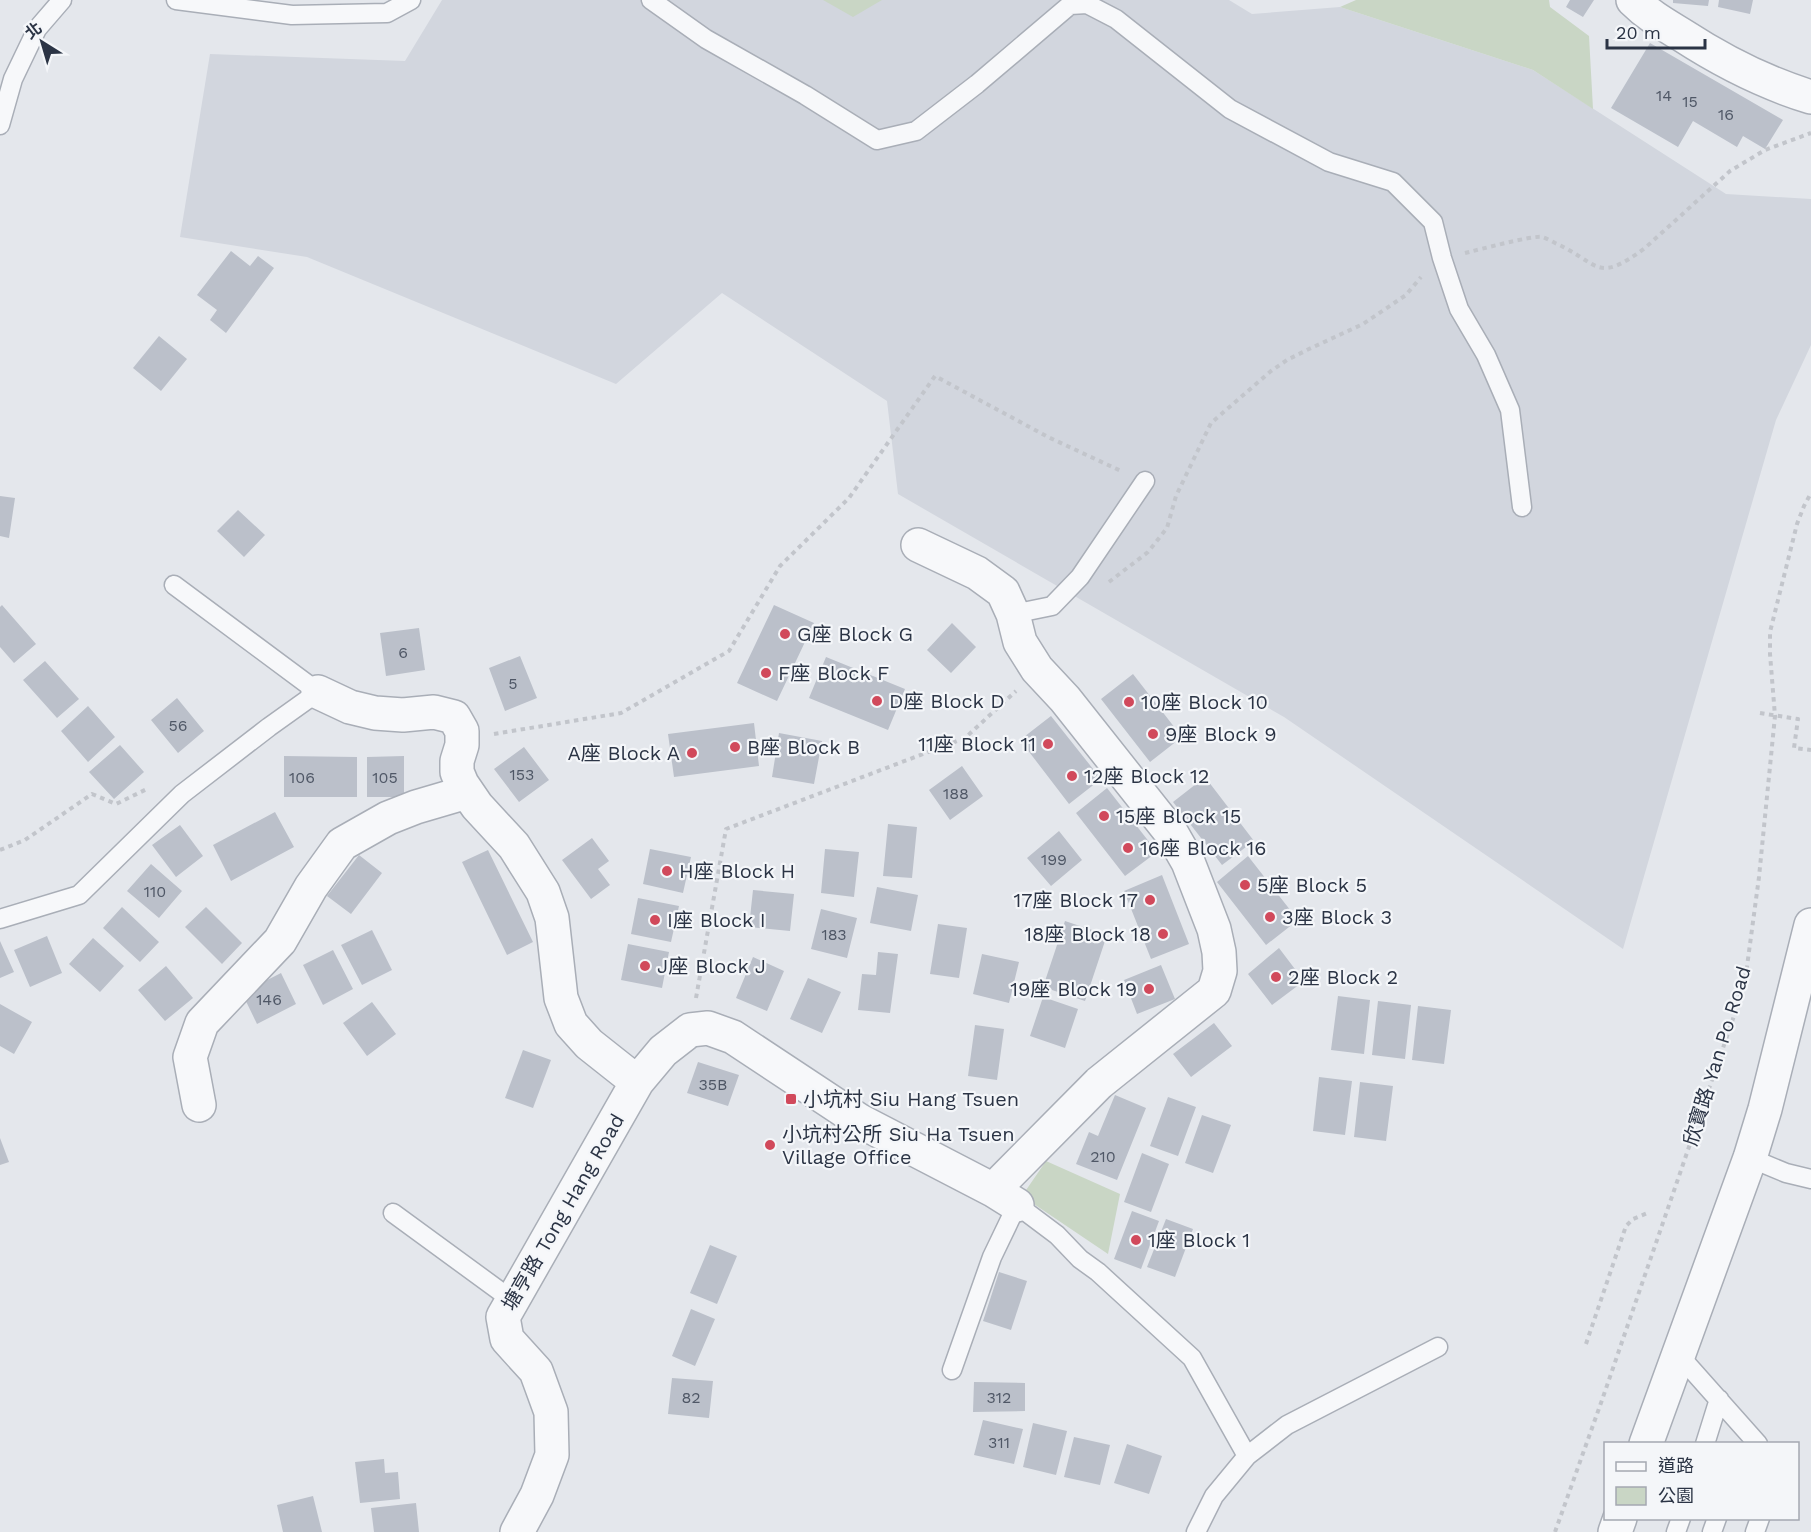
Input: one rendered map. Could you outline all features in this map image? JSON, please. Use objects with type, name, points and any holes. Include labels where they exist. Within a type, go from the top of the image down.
[{"type":"street","points":[[1633,0],[1646,13],[1695,44],[1748,73],[1811,97]]},
{"type":"street","points":[[690,1030],[708,1029],[733,1037],[860,1121],[1005,1197],[1099,1083],[1214,991],[1220,971],[1219,952],[1210,919],[1188,862],[1172,834],[1065,699],[1037,669],[1020,642],[1013,614],[1003,592],[977,573],[918,545]]},
{"type":"street","points":[[318,692],[350,707],[375,713],[404,715],[434,712],[454,717],[462,731],[457,761],[457,772],[462,784],[477,807],[514,846],[543,891],[552,918],[561,998],[571,1024],[589,1044],[637,1083]]},
{"type":"street","points":[[199,1105],[190,1058],[202,1023],[280,941],[311,887],[342,844],[388,818],[467,792]]},
{"type":"street","points":[[1646,1442],[1765,1109],[1811,925]]},
{"type":"street","name":"塘亨路 Tong Hang Road","points":[[517,1532],[537,1496],[552,1455],[552,1423],[551,1412],[536,1371],[507,1339],[503,1317],[637,1083],[663,1051],[690,1030]]},
{"type":"lane","points":[[0,125],[13,79],[37,29],[62,0]]},
{"type":"lane","points":[[176,0],[292,15],[387,13],[411,0]]},
{"type":"lane","points":[[651,0],[706,39],[805,95],[877,140],[916,131],[977,84],[1070,5],[1087,4],[1116,19],[1230,109],[1329,162],[1393,182],[1433,222],[1442,258],[1460,309],[1486,355],[1510,410],[1522,507]]},
{"type":"lane","points":[[1013,614],[1052,606],[1080,577],[1145,481]]},
{"type":"lane","points":[[0,919],[79,895],[182,794],[318,692],[174,585]]},
{"type":"lane","points":[[1749,1158],[1792,1175],[1811,1179]]},
{"type":"lane","points":[[952,1370],[992,1257],[1005,1197],[1058,1235],[1080,1259],[1098,1272],[1192,1358],[1247,1456]]},
{"type":"lane","points":[[393,1214],[512,1300]]},
{"type":"lane","points":[[1197,1532],[1214,1496],[1247,1456],[1287,1425],[1438,1347]]},
{"type":"lane","points":[[1678,1354],[1719,1400],[1749,1439]]},
{"type":"lane","points":[[1704,1442],[1719,1400]]},
{"type":"path","points":[[1102,587],[1148,552],[1167,528],[1176,496],[1211,423],[1287,360],[1363,324],[1406,295],[1432,264],[1442,258],[1541,237],[1565,247],[1594,267],[1605,269],[1614,267],[1645,248],[1730,171],[1765,150],[1811,133]]},
{"type":"path","points":[[462,740],[621,713],[729,651],[780,566],[849,498],[935,376],[1048,437],[1176,496]]},
{"type":"path","name":"欣寶路 Yan Po Road","points":[[1555,1532],[1736,1010],[1746,974],[1759,877],[1775,716],[1770,632],[1797,524],[1811,493]]},
{"type":"path","points":[[690,1030],[726,829],[965,738],[1006,702],[1037,669]]},
{"type":"path","points":[[1760,713],[1798,719],[1794,748],[1811,750]]},
{"type":"path","points":[[0,850],[25,840],[93,794],[116,804],[153,786],[168,787],[182,794]]},
{"type":"path","points":[[1586,1344],[1626,1226],[1634,1219],[1650,1212]]},
{"type":"shaded area","points":[[442,0],[1229,0],[1252,14],[1340,7],[1533,70],[1726,194],[1811,199],[1811,345],[1776,420],[1623,949],[1284,717],[898,494],[887,401],[722,293],[616,384],[307,257],[180,237],[210,54],[405,61]]},
{"type":"green space","points":[[823,0],[882,0],[853,17]]},
{"type":"green space","points":[[1356,0],[1549,0],[1550,7],[1589,36],[1593,109],[1533,70],[1340,7]]},
{"type":"green space","points":[[1046,1161],[1120,1194],[1108,1254],[1022,1196]]},
{"type":"building","points":[[1570,0],[1594,0],[1583,17],[1566,7]]},
{"type":"building","points":[[1673,0],[1709,0],[1708,6],[1673,3]]},
{"type":"building","points":[[1719,0],[1753,0],[1750,14],[1718,7]]},
{"type":"building","points":[[1650,43],[1783,120],[1765,149],[1743,136],[1737,147],[1693,121],[1678,147],[1611,108]]},
{"type":"building","points":[[231,251],[250,266],[258,256],[274,268],[226,333],[210,320],[217,310],[197,295]]},
{"type":"building","points":[[159,336],[187,359],[161,391],[133,368]]},
{"type":"building","points":[[0,496],[15,498],[9,538],[0,536]]},
{"type":"building","points":[[238,510],[265,535],[244,557],[217,531]]},
{"type":"building","points":[[2,605],[36,644],[14,663],[0,647],[0,607]]},
{"type":"building","points":[[774,605],[814,623],[777,701],[737,683]]},
{"type":"building","points":[[952,623],[976,647],[951,673],[927,650]]},
{"type":"building","points":[[419,628],[425,670],[386,676],[380,633]]},
{"type":"building","points":[[520,656],[537,698],[505,711],[489,668]]},
{"type":"building","points":[[826,657],[905,689],[888,730],[809,698]]},
{"type":"building","points":[[45,661],[79,699],[57,718],[23,680]]},
{"type":"building","points":[[1133,674],[1182,737],[1150,762],[1101,699]]},
{"type":"building","points":[[177,698],[204,731],[178,753],[151,720]]},
{"type":"building","points":[[88,706],[115,737],[88,762],[61,731]]},
{"type":"building","points":[[1051,716],[1101,779],[1069,804],[1020,740]]},
{"type":"building","points":[[754,723],[759,766],[674,777],[668,734]]},
{"type":"building","points":[[779,733],[822,741],[814,784],[772,777]]},
{"type":"building","points":[[120,745],[144,772],[114,799],[89,772]]},
{"type":"building","points":[[524,747],[549,780],[519,802],[494,769]]},
{"type":"building","points":[[284,756],[357,757],[357,797],[284,797]]},
{"type":"building","points":[[404,756],[404,797],[367,797],[367,757]]},
{"type":"building","points":[[962,766],[983,796],[950,820],[929,790]]},
{"type":"building","points":[[1205,777],[1254,841],[1222,865],[1173,802]]},
{"type":"building","points":[[1107,788],[1157,852],[1125,876],[1076,813]]},
{"type":"building","points":[[275,812],[294,847],[231,881],[213,845]]},
{"type":"building","points":[[888,824],[917,827],[912,878],[883,876]]},
{"type":"building","points":[[180,825],[203,856],[176,877],[152,845]]},
{"type":"building","points":[[1059,831],[1082,860],[1051,886],[1027,858]]},
{"type":"building","points":[[592,838],[609,861],[598,869],[610,885],[591,899],[562,860]]},
{"type":"building","name":"H座 Block H","points":[[650,849],[691,857],[683,893],[643,884]]},
{"type":"building","points":[[825,849],[859,852],[854,897],[821,893]]},
{"type":"building","points":[[488,850],[533,942],[507,955],[462,862]]},
{"type":"building","points":[[359,855],[382,873],[351,914],[327,896]]},
{"type":"building","points":[[1248,856],[1298,920],[1266,945],[1217,882]]},
{"type":"building","points":[[151,864],[182,891],[159,918],[127,891]]},
{"type":"building","points":[[1162,875],[1189,944],[1151,959],[1124,891]]},
{"type":"building","points":[[877,887],[918,895],[911,931],[870,923]]},
{"type":"building","points":[[753,890],[794,894],[790,931],[749,927]]},
{"type":"building","name":"I座 Block I","points":[[638,898],[679,906],[671,942],[631,934]]},
{"type":"building","points":[[122,907],[159,942],[140,962],[103,928]]},
{"type":"building","points":[[206,907],[242,943],[222,964],[185,927]]},
{"type":"building","points":[[821,909],[857,918],[847,958],[811,949]]},
{"type":"building","points":[[1065,921],[1107,935],[1085,1001],[1043,987]]},
{"type":"building","points":[[938,924],[967,928],[959,978],[930,974]]},
{"type":"building","points":[[372,930],[392,970],[362,985],[341,945]]},
{"type":"building","points":[[47,936],[62,973],[30,987],[14,950]]},
{"type":"building","points":[[93,938],[124,966],[100,992],[69,964]]},
{"type":"building","points":[[0,941],[14,972],[0,978]]},
{"type":"building","name":"J座 Block J","points":[[628,944],[669,952],[662,988],[621,980]]},
{"type":"building","name":"2座 Block 2","points":[[1279,948],[1304,981],[1272,1005],[1248,974]]},
{"type":"building","points":[[333,950],[353,989],[323,1005],[303,965]]},
{"type":"building","points":[[878,952],[898,954],[890,1013],[858,1010],[862,974],[876,975]]},
{"type":"building","points":[[982,954],[1019,962],[1009,1003],[973,994]]},
{"type":"building","points":[[753,957],[784,971],[767,1011],[736,998]]},
{"type":"building","name":"19座 Block 19","points":[[1161,965],[1175,999],[1137,1014],[1124,980]]},
{"type":"building","points":[[166,966],[193,998],[165,1021],[138,990]]},
{"type":"building","points":[[281,973],[296,1004],[257,1024],[242,993]]},
{"type":"building","points":[[808,978],[841,992],[822,1033],[790,1019]]},
{"type":"building","points":[[1338,996],[1370,1000],[1364,1054],[1331,1050]]},
{"type":"building","points":[[1043,997],[1078,1009],[1065,1048],[1030,1036]]},
{"type":"building","points":[[1378,1001],[1411,1005],[1405,1059],[1372,1055]]},
{"type":"building","points":[[372,1002],[396,1034],[367,1056],[343,1023]]},
{"type":"building","points":[[0,1004],[32,1022],[14,1054],[0,1046]]},
{"type":"building","points":[[1418,1006],[1451,1010],[1444,1064],[1412,1060]]},
{"type":"building","points":[[1214,1023],[1232,1046],[1191,1077],[1173,1054]]},
{"type":"building","points":[[975,1025],[1004,1029],[997,1080],[968,1076]]},
{"type":"building","points":[[523,1050],[551,1060],[533,1108],[505,1098]]},
{"type":"building","points":[[698,1062],[739,1075],[728,1106],[687,1093]]},
{"type":"building","points":[[1319,1077],[1352,1081],[1345,1135],[1313,1131]]},
{"type":"building","points":[[1360,1082],[1393,1086],[1386,1141],[1354,1137]]},
{"type":"building","points":[[1115,1095],[1146,1108],[1117,1180],[1076,1164],[1089,1132],[1098,1136]]},
{"type":"building","points":[[1168,1097],[1196,1107],[1178,1156],[1150,1146]]},
{"type":"building","points":[[1202,1115],[1231,1125],[1213,1173],[1185,1163]]},
{"type":"building","points":[[0,1138],[9,1162],[0,1165]]},
{"type":"building","points":[[1142,1153],[1169,1164],[1151,1212],[1124,1202]]},
{"type":"building","name":"1座 Block 1","points":[[1132,1211],[1159,1221],[1141,1269],[1114,1259]]},
{"type":"building","points":[[1166,1219],[1193,1229],[1175,1277],[1147,1267]]},
{"type":"building","points":[[710,1245],[737,1256],[717,1304],[690,1293]]},
{"type":"building","points":[[999,1272],[1027,1281],[1011,1330],[983,1321]]},
{"type":"building","points":[[691,1309],[715,1319],[695,1366],[672,1356]]},
{"type":"building","points":[[672,1378],[713,1381],[709,1418],[668,1414]]},
{"type":"building","points":[[974,1382],[1025,1383],[1025,1411],[973,1412]]},
{"type":"building","points":[[983,1420],[1023,1429],[1014,1464],[974,1455]]},
{"type":"building","points":[[1033,1423],[1067,1431],[1056,1475],[1023,1467]]},
{"type":"building","points":[[1074,1437],[1110,1445],[1100,1485],[1064,1477]]},
{"type":"building","points":[[1127,1444],[1162,1456],[1149,1494],[1114,1483]]},
{"type":"building","points":[[384,1459],[385,1473],[398,1472],[400,1499],[360,1503],[355,1462]]},
{"type":"building","points":[[313,1496],[322,1532],[283,1532],[277,1505]]},
{"type":"building","points":[[416,1503],[419,1532],[374,1532],[371,1508]]},
{"type":"place","name":"G座 Block G","points":[[785,634]]},
{"type":"place","name":"F座 Block F","points":[[766,673]]},
{"type":"place","name":"D座 Block D","points":[[877,701]]},
{"type":"place","name":"10座 Block 10","points":[[1129,702]]},
{"type":"place","name":"9座 Block 9","points":[[1153,734]]},
{"type":"place","name":"11座 Block 11","points":[[1048,744]]},
{"type":"place","name":"B座 Block B","points":[[735,747]]},
{"type":"place","name":"A座 Block A","points":[[692,753]]},
{"type":"place","name":"12座 Block 12","points":[[1072,776]]},
{"type":"place","name":"15座 Block 15","points":[[1104,816]]},
{"type":"place","name":"16座 Block 16","points":[[1128,848]]},
{"type":"place","name":"H座 Block H","points":[[667,871]]},
{"type":"place","name":"5座 Block 5","points":[[1245,885]]},
{"type":"place","name":"17座 Block 17","points":[[1150,900]]},
{"type":"place","name":"3座 Block 3","points":[[1270,917]]},
{"type":"place","name":"I座 Block I","points":[[655,920]]},
{"type":"place","name":"18座 Block 18","points":[[1163,934]]},
{"type":"place","name":"J座 Block J","points":[[645,966]]},
{"type":"place","name":"2座 Block 2","points":[[1276,977]]},
{"type":"place","name":"19座 Block 19","points":[[1149,989]]},
{"type":"place","name":"小坑村 Siu Hang Tsuen","points":[[791,1099]]},
{"type":"place","name":"小坑村公所 Siu Ha Tsuen Village Office","points":[[770,1145]]},
{"type":"place","name":"1座 Block 1","points":[[1136,1240]]}]
